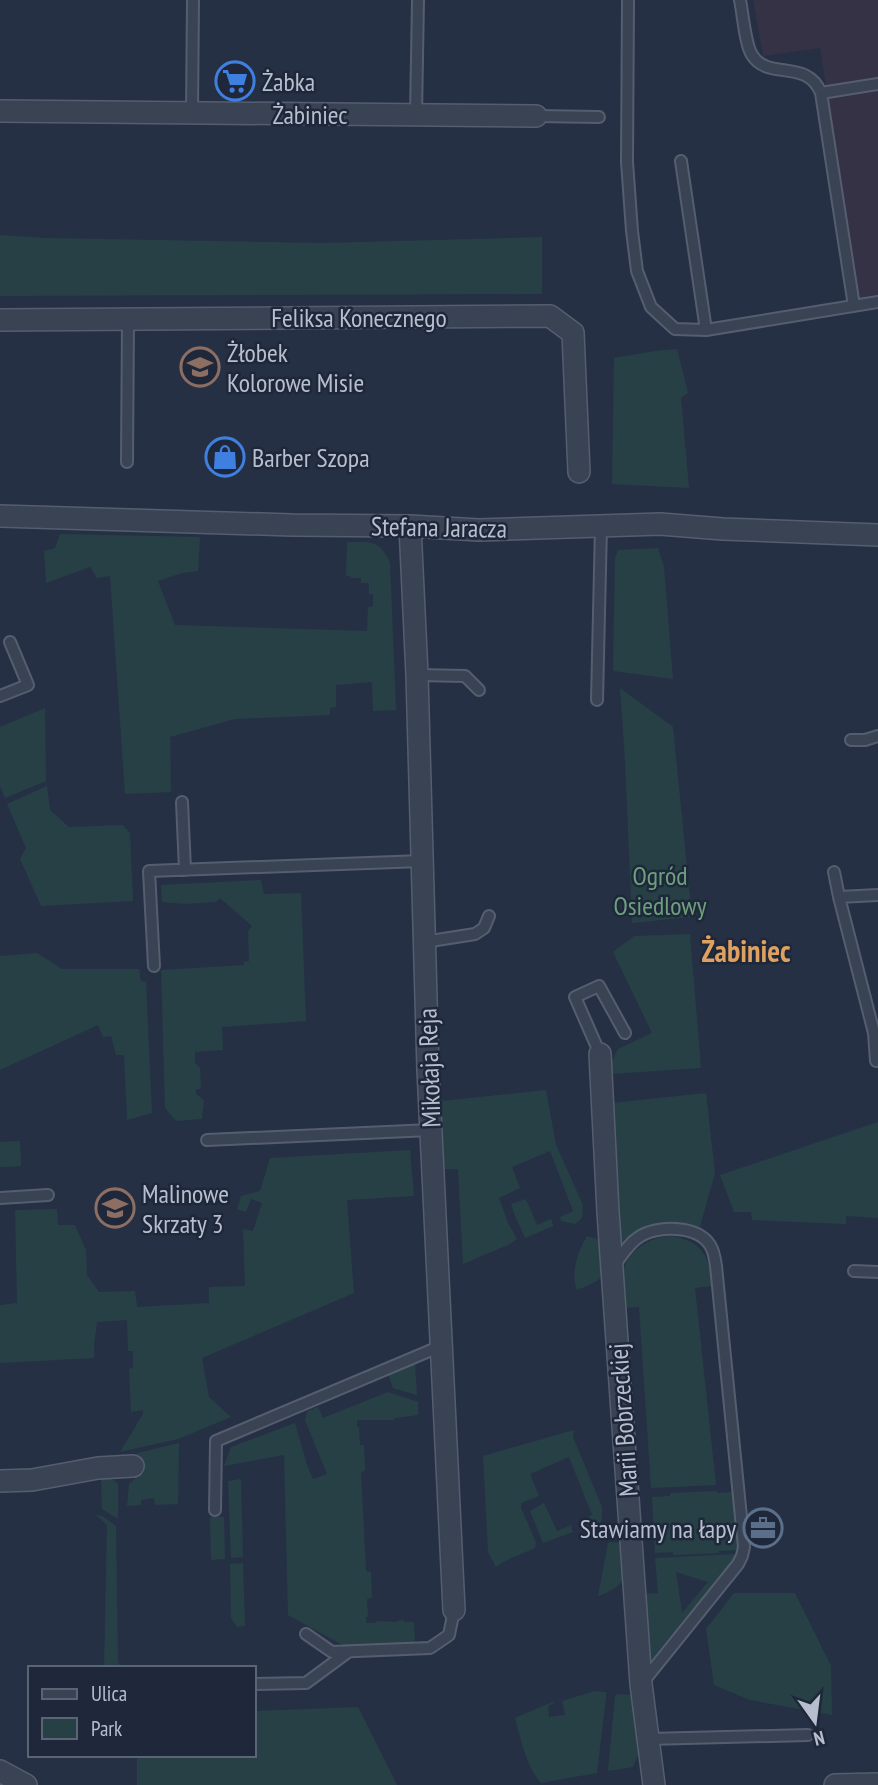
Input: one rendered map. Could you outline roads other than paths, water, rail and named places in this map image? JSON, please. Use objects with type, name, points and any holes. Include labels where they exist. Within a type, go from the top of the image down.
[{"type":"street","name":"Żabiniec","points":[[0,111],[536,116]]},
{"type":"street","name":"Feliksa Konecznego","points":[[0,320],[550,316],[573,333],[579,472]]},
{"type":"street","name":"Stefana Jaracza","points":[[0,516],[478,530],[660,524],[878,535]]},
{"type":"street","name":"Mikołaja Reja","points":[[410,526],[431,1130],[454,1610]]},
{"type":"street","name":"Marii Bobrzeckiej","points":[[600,1054],[608,1212],[641,1684],[654,1785]]},
{"type":"street","points":[[0,1481],[32,1480],[97,1468],[134,1466]]},
{"type":"street","points":[[0,1771],[26,1785]]},
{"type":"street","points":[[835,1785],[878,1784]]},
{"type":"lane","points":[[192,113],[193,0]]},
{"type":"lane","points":[[416,115],[418,0]]},
{"type":"lane","points":[[628,0],[627,162],[632,231],[637,271],[651,307],[675,329],[706,330],[878,302]]},
{"type":"lane","points":[[740,0],[749,49],[755,60],[767,67],[804,74],[816,83],[821,93],[854,306]]},
{"type":"lane","points":[[821,93],[878,84]]},
{"type":"lane","points":[[536,116],[599,117]]},
{"type":"lane","points":[[681,160],[706,330]]},
{"type":"lane","points":[[127,463],[128,319]]},
{"type":"lane","points":[[597,701],[601,526]]},
{"type":"lane","points":[[0,696],[28,685],[10,642]]},
{"type":"lane","points":[[417,675],[465,676],[479,691]]},
{"type":"lane","points":[[851,740],[878,736]]},
{"type":"lane","points":[[182,802],[185,870]]},
{"type":"lane","points":[[154,967],[149,871],[422,861]]},
{"type":"lane","points":[[834,872],[876,1033],[876,1061]]},
{"type":"lane","points":[[839,897],[878,895]]},
{"type":"lane","points":[[424,942],[475,934],[484,928],[489,916]]},
{"type":"lane","points":[[600,1054],[576,997],[599,986],[625,1033]]},
{"type":"lane","points":[[207,1140],[431,1130]]},
{"type":"lane","points":[[0,1198],[48,1195]]},
{"type":"lane","points":[[613,1268],[637,1238],[657,1230],[691,1232],[702,1237],[712,1248],[744,1547],[737,1564],[641,1684]]},
{"type":"lane","points":[[854,1271],[878,1272]]},
{"type":"lane","points":[[215,1510],[216,1441],[441,1346]]},
{"type":"lane","points":[[306,1634],[332,1652],[430,1648],[449,1635],[454,1610]]},
{"type":"lane","points":[[256,1684],[306,1683],[348,1652]]},
{"type":"lane","points":[[648,1739],[808,1735]]},
{"type":"place","name":"Żabka","points":[[235,81]]},
{"type":"place","name":"Żłobek Kolorowe Misie","points":[[200,367]]},
{"type":"place","name":"Barber Szopa","points":[[225,457]]},
{"type":"place","name":"Malinowe Skrzaty 3","points":[[115,1208]]},
{"type":"place","name":"Stawiamy na łapy","points":[[763,1528]]},
{"type":"district","name":"Żabiniec","points":[[746,950]]},
{"type":"park label","name":"Ogród Osiedlowy","points":[[660,890]]}]
